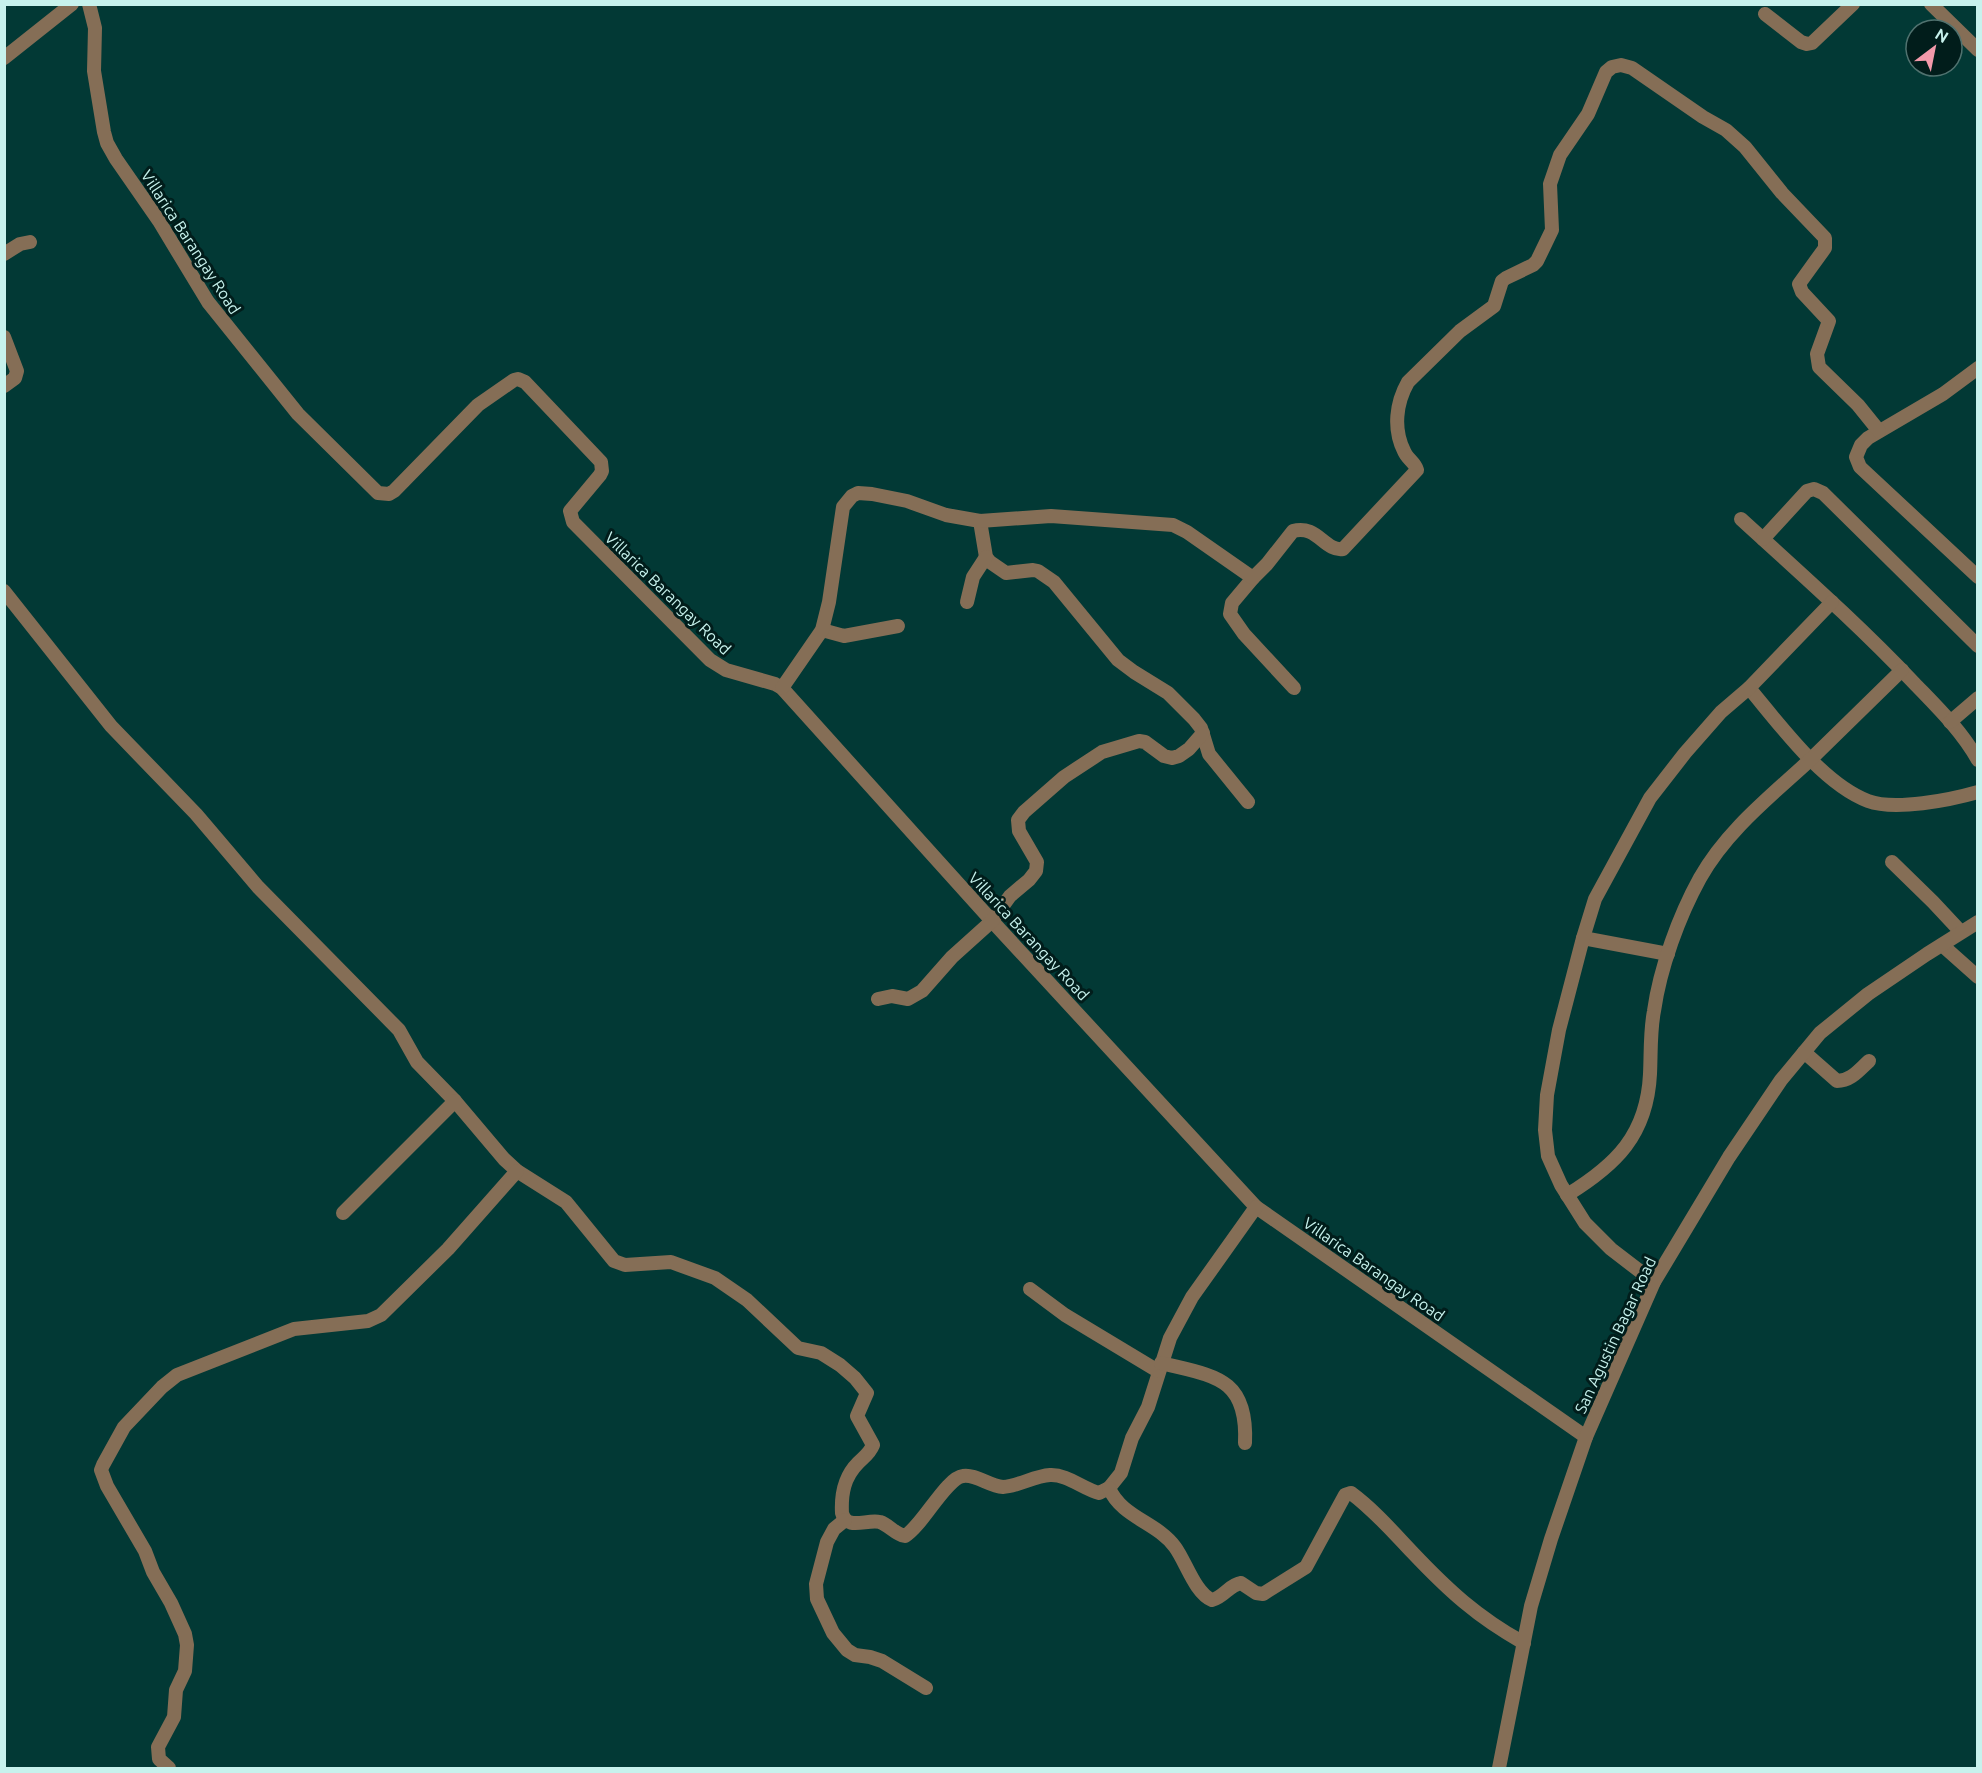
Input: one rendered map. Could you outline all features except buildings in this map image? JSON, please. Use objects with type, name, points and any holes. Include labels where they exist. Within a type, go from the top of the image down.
[{"type":"street","points":[[4,58],[72,4]]},
{"type":"street","name":"Villarica Barangay Road","points":[[88,4],[95,28],[94,71],[107,143],[159,221],[208,302],[298,414],[352,470],[378,493],[389,494],[478,405],[514,380],[521,380],[601,462],[600,476],[570,511],[573,522],[710,660],[726,670],[782,688],[992,921],[1256,1207],[1586,1437]]},
{"type":"street","points":[[1765,14],[1801,42],[1807,44],[1812,43],[1853,4]]},
{"type":"street","points":[[1931,4],[1977,51]]},
{"type":"street","points":[[1294,688],[1232,620],[1230,614],[1232,603],[1293,531],[1307,530],[1337,550],[1343,549],[1416,473],[1417,467],[1404,453],[1398,429],[1398,408],[1402,393],[1422,366],[1460,331],[1494,306],[1502,281],[1537,261],[1552,230],[1551,184],[1555,167],[1588,114],[1606,72],[1612,67],[1621,65],[1632,68],[1703,117],[1726,130],[1745,147],[1782,193],[1826,238],[1825,248],[1799,284],[1802,292],[1829,321],[1817,354],[1818,361],[1826,375],[1858,405],[1879,431]]},
{"type":"street","points":[[4,254],[20,244],[30,242]]},
{"type":"street","points":[[4,337],[17,371],[15,378],[4,386]]},
{"type":"street","points":[[1977,368],[1943,394],[1879,431],[1861,445],[1856,457],[1857,463],[1977,577]]},
{"type":"street","points":[[1763,539],[1807,491],[1814,489],[1823,493],[1977,646]]},
{"type":"street","points":[[782,688],[822,630],[830,602],[843,507],[852,496],[858,493],[907,501],[946,515],[980,521],[1051,516],[1173,525],[1187,532],[1253,578]]},
{"type":"street","points":[[1741,519],[1902,670],[1950,722],[1970,746],[1977,760]]},
{"type":"street","points":[[980,521],[986,557],[990,562],[1006,573],[1033,570],[1054,582],[1118,660],[1168,693],[1194,719],[1203,733],[1209,754],[1248,802]]},
{"type":"street","points":[[967,602],[973,577],[986,557]]},
{"type":"street","points":[[4,591],[111,726],[196,814],[258,887],[393,1023],[417,1062],[455,1101],[504,1159],[517,1171],[566,1202],[614,1261],[625,1265],[671,1262],[715,1278],[747,1300],[798,1348],[829,1357],[855,1378],[867,1393],[857,1416],[873,1445],[847,1476],[842,1507],[845,1520]]},
{"type":"street","points":[[1654,1282],[1605,1243],[1585,1223],[1567,1195],[1548,1156],[1545,1130],[1547,1095],[1559,1030],[1583,938],[1595,899],[1650,798],[1721,712],[1749,688],[1832,602]]},
{"type":"street","points":[[822,630],[844,636],[898,626]]},
{"type":"street","points":[[1567,1195],[1612,1163],[1631,1139],[1642,1119],[1650,1083],[1654,1010],[1668,954],[1683,909],[1701,876],[1727,840],[1763,801],[1810,760],[1902,670]]},
{"type":"street","points":[[1749,688],[1810,760],[1847,789],[1869,802],[1914,804],[1977,792]]},
{"type":"street","points":[[1950,722],[1977,698]]},
{"type":"street","points":[[878,999],[892,996],[908,999],[922,991],[952,957],[992,921],[1003,903],[1029,880],[1036,871],[1035,857],[1017,825],[1020,816],[1075,768],[1102,752],[1141,741],[1164,756],[1172,758],[1189,749],[1203,733]]},
{"type":"street","points":[[1892,862],[1961,932]]},
{"type":"street","name":"San Agustin Bagar Road","points":[[1499,1768],[1532,1606],[1551,1539],[1586,1437],[1654,1282],[1729,1157],[1781,1080],[1820,1033],[1868,994],[1977,922]]},
{"type":"street","points":[[1583,938],[1668,954]]},
{"type":"street","points":[[1942,945],[1977,977]]},
{"type":"street","points":[[1804,1052],[1837,1081],[1846,1080],[1869,1061]]},
{"type":"street","points":[[343,1213],[455,1101]]},
{"type":"street","points":[[169,1768],[159,1759],[158,1747],[174,1717],[176,1690],[185,1671],[187,1645],[185,1634],[153,1572],[145,1551],[111,1493],[101,1470],[124,1427],[162,1387],[177,1376],[211,1360],[294,1329],[368,1321],[381,1316],[448,1249],[517,1171]]},
{"type":"street","points":[[845,1520],[853,1524],[881,1523],[905,1536],[930,1510],[950,1483],[962,1476],[1003,1487],[1051,1475],[1066,1478],[1090,1491],[1099,1493],[1109,1488],[1124,1467],[1132,1438],[1148,1407],[1170,1338],[1192,1297],[1256,1207]]},
{"type":"street","points":[[1030,1289],[1065,1315],[1159,1367],[1214,1378],[1228,1384],[1240,1401],[1245,1443]]},
{"type":"street","points":[[1109,1488],[1112,1496],[1124,1509],[1175,1547],[1204,1595],[1212,1600],[1241,1583],[1256,1593],[1263,1594],[1298,1574],[1311,1560],[1346,1495],[1352,1493],[1466,1605],[1499,1630],[1524,1643]]},
{"type":"street","points":[[845,1520],[834,1529],[827,1542],[816,1584],[817,1599],[832,1633],[847,1650],[855,1655],[882,1661],[926,1688]]}]
